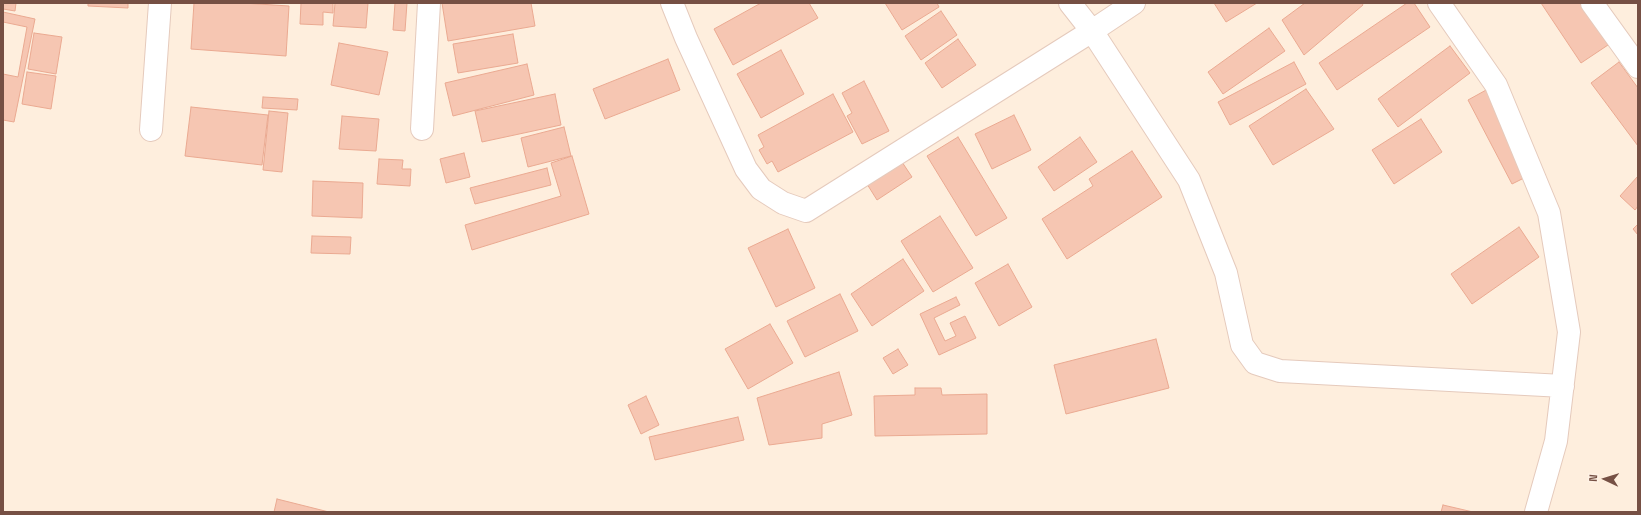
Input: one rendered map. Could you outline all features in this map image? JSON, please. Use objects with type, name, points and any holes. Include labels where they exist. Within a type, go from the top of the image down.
[{"type":"street","points":[[151,130],[160,3]]},
{"type":"street","points":[[422,130],[429,3]]},
{"type":"street","points":[[672,3],[686,38],[746,169],[761,189],[783,203],[806,211],[1134,3]]},
{"type":"street","points":[[1070,3],[1092,31],[1188,180],[1226,273],[1242,346],[1255,362],[1280,371],[1563,386]]},
{"type":"street","points":[[1592,3],[1638,67]]},
{"type":"street","points":[[1446,6],[1496,85],[1549,213],[1569,332],[1556,442],[1536,512]]},
{"type":"building","points":[[3,3],[16,3],[15,11],[3,9]]},
{"type":"building","points":[[88,3],[128,3],[128,8],[88,6]]},
{"type":"building","points":[[194,3],[243,3],[289,6],[286,56],[191,49]]},
{"type":"building","points":[[301,3],[333,3],[333,13],[323,12],[323,25],[300,24]]},
{"type":"building","points":[[335,3],[368,3],[366,28],[333,26]]},
{"type":"building","points":[[395,3],[407,3],[405,31],[393,30]]},
{"type":"building","points":[[442,3],[531,3],[535,26],[448,41]]},
{"type":"building","points":[[761,3],[809,3],[818,18],[733,65],[714,29]]},
{"type":"building","points":[[885,3],[937,3],[939,7],[902,30]]},
{"type":"building","points":[[1214,3],[1257,3],[1226,22]]},
{"type":"building","points":[[1305,3],[1362,3],[1363,5],[1304,55],[1282,20]]},
{"type":"building","points":[[1407,3],[1414,3],[1430,27],[1337,90],[1319,63]]},
{"type":"building","points":[[1541,3],[1580,3],[1608,45],[1581,63]]},
{"type":"building","points":[[941,11],[957,35],[921,60],[905,36]]},
{"type":"building","points":[[3,12],[35,19],[14,122],[3,120],[3,74],[18,77],[27,27],[3,22]]},
{"type":"building","points":[[1269,28],[1285,51],[1223,94],[1208,72]]},
{"type":"building","points":[[34,33],[62,37],[56,74],[28,69]]},
{"type":"building","points":[[513,34],[518,63],[458,73],[453,44]]},
{"type":"building","points":[[958,39],[976,65],[942,88],[925,63]]},
{"type":"building","points":[[339,43],[388,52],[379,95],[331,85]]},
{"type":"building","points":[[1450,46],[1470,73],[1398,127],[1378,99]]},
{"type":"building","points":[[781,50],[804,94],[761,118],[737,74]]},
{"type":"building","points":[[668,59],[680,90],[605,119],[593,89]]},
{"type":"building","points":[[1294,62],[1306,84],[1230,125],[1218,102]]},
{"type":"building","points":[[1619,62],[1638,88],[1638,146],[1591,83]]},
{"type":"building","points":[[527,64],[534,95],[453,116],[445,83]]},
{"type":"building","points":[[27,72],[56,76],[51,109],[22,104]]},
{"type":"building","points":[[864,81],[889,131],[862,144],[847,116],[852,113],[842,93]]},
{"type":"building","points":[[1306,89],[1334,129],[1273,165],[1249,126]]},
{"type":"building","points":[[1488,89],[1532,174],[1512,184],[1468,100]]},
{"type":"building","points":[[555,94],[561,125],[482,142],[475,111]]},
{"type":"building","points":[[833,94],[853,132],[778,172],[772,161],[767,164],[759,150],[764,147],[758,135]]},
{"type":"building","points":[[263,97],[298,99],[297,110],[262,108]]},
{"type":"building","points":[[191,107],[268,115],[262,165],[185,156]]},
{"type":"building","points":[[269,111],[288,113],[282,172],[263,170]]},
{"type":"building","points":[[1014,115],[1031,150],[992,169],[975,134]]},
{"type":"building","points":[[342,116],[379,119],[376,151],[339,149]]},
{"type":"building","points":[[1421,119],[1442,152],[1394,184],[1372,150]]},
{"type":"building","points":[[564,127],[571,156],[528,167],[521,138]]},
{"type":"building","points":[[958,137],[1007,218],[976,236],[927,156]]},
{"type":"building","points":[[1080,137],[1097,162],[1054,191],[1038,167]]},
{"type":"building","points":[[1132,151],[1162,197],[1067,259],[1042,219],[1093,186],[1089,179]]},
{"type":"building","points":[[464,153],[470,177],[446,183],[440,159]]},
{"type":"building","points":[[572,156],[589,214],[472,250],[465,225],[561,196],[551,163]]},
{"type":"building","points":[[379,159],[403,160],[402,169],[411,169],[410,186],[377,184]]},
{"type":"building","points":[[902,162],[912,177],[877,200],[867,184]]},
{"type":"building","points":[[547,168],[551,185],[475,204],[470,188]]},
{"type":"building","points":[[1638,176],[1638,206],[1635,210],[1620,196]]},
{"type":"building","points":[[313,181],[363,183],[362,218],[312,216]]},
{"type":"building","points":[[940,216],[973,268],[933,292],[901,241]]},
{"type":"building","points":[[1638,224],[1638,235],[1633,229]]},
{"type":"building","points":[[1519,227],[1539,257],[1472,304],[1451,274]]},
{"type":"building","points":[[788,229],[815,288],[776,307],[748,248]]},
{"type":"building","points":[[312,236],[351,237],[350,254],[311,253]]},
{"type":"building","points":[[903,259],[924,291],[872,326],[851,294]]},
{"type":"building","points":[[1008,264],[1032,307],[999,326],[975,283]]},
{"type":"building","points":[[840,294],[858,331],[805,357],[787,321]]},
{"type":"building","points":[[956,297],[960,305],[934,318],[945,341],[956,336],[950,323],[965,316],[976,338],[939,355],[920,314]]},
{"type":"building","points":[[770,324],[793,363],[748,389],[725,349]]},
{"type":"building","points":[[1156,339],[1169,388],[1066,414],[1054,365]]},
{"type":"building","points":[[898,349],[908,365],[893,374],[883,358]]},
{"type":"building","points":[[839,372],[852,415],[822,424],[822,438],[769,445],[757,398]]},
{"type":"building","points":[[915,388],[941,388],[942,395],[987,394],[987,434],[875,436],[874,396],[915,395]]},
{"type":"building","points":[[646,396],[659,425],[641,434],[628,405]]},
{"type":"building","points":[[738,417],[744,440],[655,460],[649,437]]},
{"type":"building","points":[[277,499],[329,512],[274,512]]},
{"type":"building","points":[[1443,505],[1473,512],[1441,512]]}]
